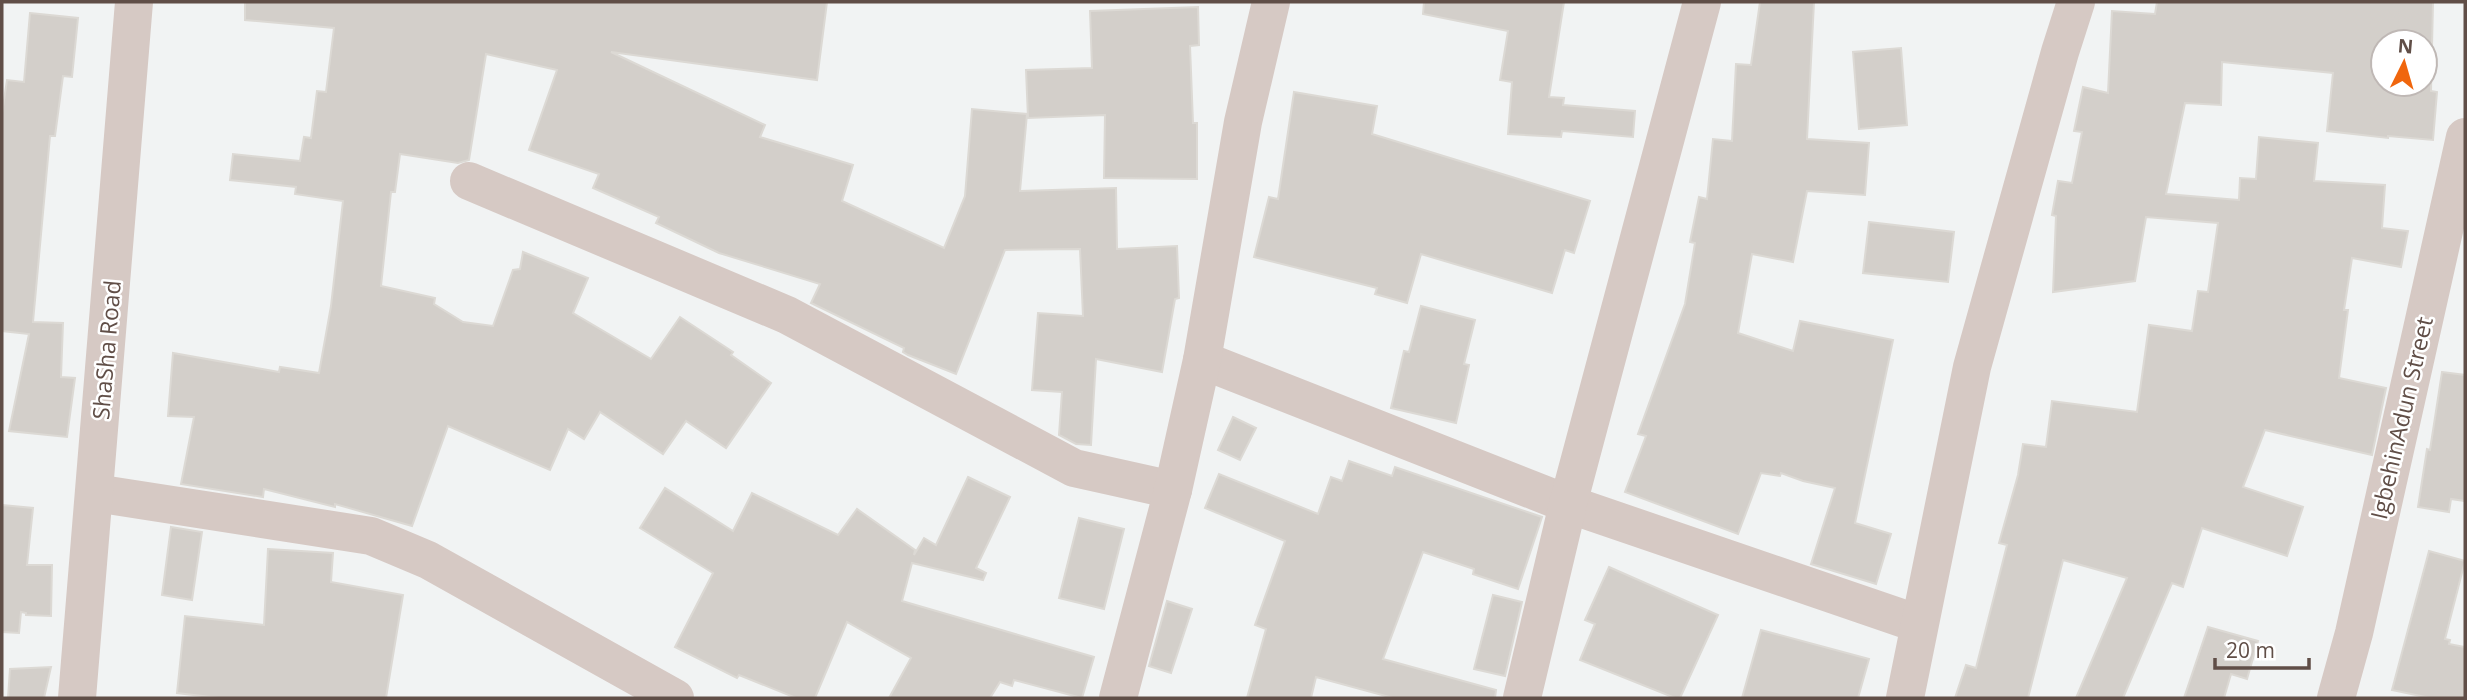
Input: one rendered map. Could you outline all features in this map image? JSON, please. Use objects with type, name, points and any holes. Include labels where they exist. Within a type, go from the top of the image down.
[{"type":"street","name":"ShaSha Road","points":[[77,698],[96,493],[134,2]]},
{"type":"street","points":[[1118,698],[1173,490],[1202,360],[1244,122],[1271,2]]},
{"type":"street","points":[[1522,698],[1568,504],[1702,2]]},
{"type":"street","points":[[1905,698],[1972,367],[2076,2]]},
{"type":"street","name":"IgbehinAdun Street","points":[[2336,698],[2354,633],[2465,137]]},
{"type":"street","points":[[469,181],[787,315],[1074,468],[1173,490]]},
{"type":"street","points":[[1202,360],[1568,504],[1919,624]]},
{"type":"street","points":[[96,493],[371,536],[428,560],[675,698]]},
{"type":"building","points":[[245,2],[827,2],[817,80],[611,52],[765,125],[760,137],[853,165],[842,201],[944,248],[965,196],[972,109],[1027,114],[1020,191],[1116,188],[1117,249],[1177,246],[1179,298],[1175,299],[1162,372],[1096,359],[1091,445],[1076,444],[1059,435],[1062,392],[1032,390],[1038,313],[1083,316],[1080,249],[1005,250],[956,374],[908,355],[903,352],[904,348],[811,303],[820,284],[719,253],[656,223],[659,217],[593,188],[599,174],[529,150],[557,70],[486,54],[469,160],[458,163],[400,154],[395,192],[391,192],[381,286],[435,298],[434,304],[463,322],[493,326],[513,270],[520,269],[523,252],[588,278],[573,313],[651,359],[680,317],[733,352],[731,355],[771,383],[726,448],[686,421],[663,454],[600,412],[584,439],[568,429],[550,470],[448,426],[412,526],[335,504],[335,507],[264,489],[263,497],[181,484],[194,417],[168,416],[173,353],[279,372],[280,367],[319,373],[331,306],[343,201],[295,194],[296,187],[230,180],[233,154],[300,161],[304,137],[311,138],[317,91],[326,92],[334,28],[245,20]]},
{"type":"building","points":[[1424,2],[1564,2],[1549,97],[1564,98],[1563,105],[1635,111],[1633,137],[1562,131],[1561,137],[1508,134],[1512,82],[1500,80],[1508,31],[1423,14]]},
{"type":"building","points":[[1760,2],[1814,2],[1807,139],[1869,143],[1865,195],[1807,191],[1793,262],[1752,254],[1738,333],[1793,351],[1800,321],[1893,340],[1855,523],[1891,534],[1876,584],[1811,564],[1835,488],[1781,473],[1780,476],[1761,473],[1738,534],[1625,492],[1646,436],[1638,434],[1685,304],[1695,243],[1690,242],[1699,197],[1707,199],[1713,139],[1732,141],[1736,64],[1751,65]]},
{"type":"building","points":[[2157,2],[2433,2],[2432,28],[2369,28],[2369,98],[2436,98],[2433,140],[2327,131],[2333,73],[2222,62],[2221,105],[2185,103],[2166,194],[2239,200],[2240,178],[2256,179],[2259,137],[2318,143],[2314,181],[2385,185],[2382,228],[2408,231],[2401,267],[2352,258],[2344,310],[2348,310],[2339,378],[2386,388],[2372,455],[2265,430],[2243,487],[2303,507],[2287,556],[2202,528],[2183,587],[2172,583],[2123,698],[2076,698],[2127,578],[2063,560],[2028,698],[1955,698],[1966,665],[1976,668],[2007,545],[1999,543],[2018,475],[2023,444],[2046,447],[2052,401],[2137,412],[2149,325],[2192,331],[2198,291],[2208,292],[2218,223],[2146,217],[2135,281],[2053,292],[2056,216],[2052,215],[2058,181],[2072,183],[2082,132],[2074,131],[2083,87],[2108,93],[2112,11],[2155,14]]},
{"type":"building","points":[[1198,7],[1199,45],[1190,46],[1193,123],[1197,123],[1197,179],[1104,178],[1105,115],[1028,118],[1026,70],[1092,68],[1090,11]]},
{"type":"building","points":[[30,13],[78,18],[72,77],[63,76],[55,136],[50,136],[33,322],[63,323],[61,377],[75,378],[67,437],[9,431],[29,334],[2,331],[2,113],[7,80],[24,82]]},
{"type":"building","points":[[1901,48],[1907,125],[1859,129],[1853,52]]},
{"type":"building","points":[[1294,92],[1377,106],[1372,134],[1590,201],[1574,253],[1565,250],[1552,293],[1421,254],[1407,303],[1375,294],[1377,288],[1254,257],[1269,197],[1278,199]]},
{"type":"building","points":[[1869,222],[1954,232],[1948,282],[1863,273]]},
{"type":"building","points":[[1421,306],[1475,320],[1464,364],[1469,365],[1456,423],[1391,408],[1404,351],[1409,352]]},
{"type":"building","points":[[2442,372],[2465,375],[2465,501],[2451,499],[2449,512],[2418,507]]},
{"type":"building","points":[[1233,417],[1256,428],[1240,460],[1218,450]]},
{"type":"building","points":[[1349,461],[1392,476],[1395,467],[1542,517],[1518,589],[1473,574],[1474,569],[1423,552],[1383,659],[1496,690],[1495,698],[1393,698],[1316,677],[1311,698],[1247,698],[1266,629],[1255,625],[1285,541],[1205,508],[1219,474],[1318,514],[1331,477],[1342,481]]},
{"type":"building","points":[[968,477],[1010,497],[976,568],[986,573],[983,580],[912,563],[902,601],[1094,657],[1082,698],[1014,680],[1012,686],[1000,682],[990,698],[889,698],[911,658],[847,622],[815,698],[796,698],[739,675],[737,678],[675,647],[713,573],[640,528],[665,488],[733,531],[752,493],[838,535],[857,509],[915,550],[914,555],[924,538],[936,545]]},
{"type":"building","points":[[2,505],[33,508],[27,565],[52,565],[51,616],[26,615],[21,612],[19,633],[2,632]]},
{"type":"building","points":[[1079,518],[1124,529],[1104,609],[1059,598]]},
{"type":"building","points":[[171,527],[202,532],[192,600],[162,595]]},
{"type":"building","points":[[268,549],[333,553],[331,582],[403,595],[386,698],[219,698],[177,693],[185,616],[264,625]]},
{"type":"building","points":[[2429,551],[2465,561],[2445,639],[2450,640],[2449,644],[2465,647],[2465,698],[2430,698],[2392,690]]},
{"type":"building","points":[[1609,567],[1718,615],[1680,698],[1580,660],[1595,624],[1585,620]]},
{"type":"building","points":[[1493,595],[1522,602],[1505,676],[1474,669]]},
{"type":"building","points":[[1167,601],[1192,609],[1171,673],[1149,666]]},
{"type":"building","points":[[2208,627],[2258,641],[2247,679],[2231,674],[2224,698],[2184,698]]},
{"type":"building","points":[[1761,630],[1869,659],[1858,698],[1742,698]]},
{"type":"building","points":[[51,667],[44,698],[8,698],[10,669]]}]
